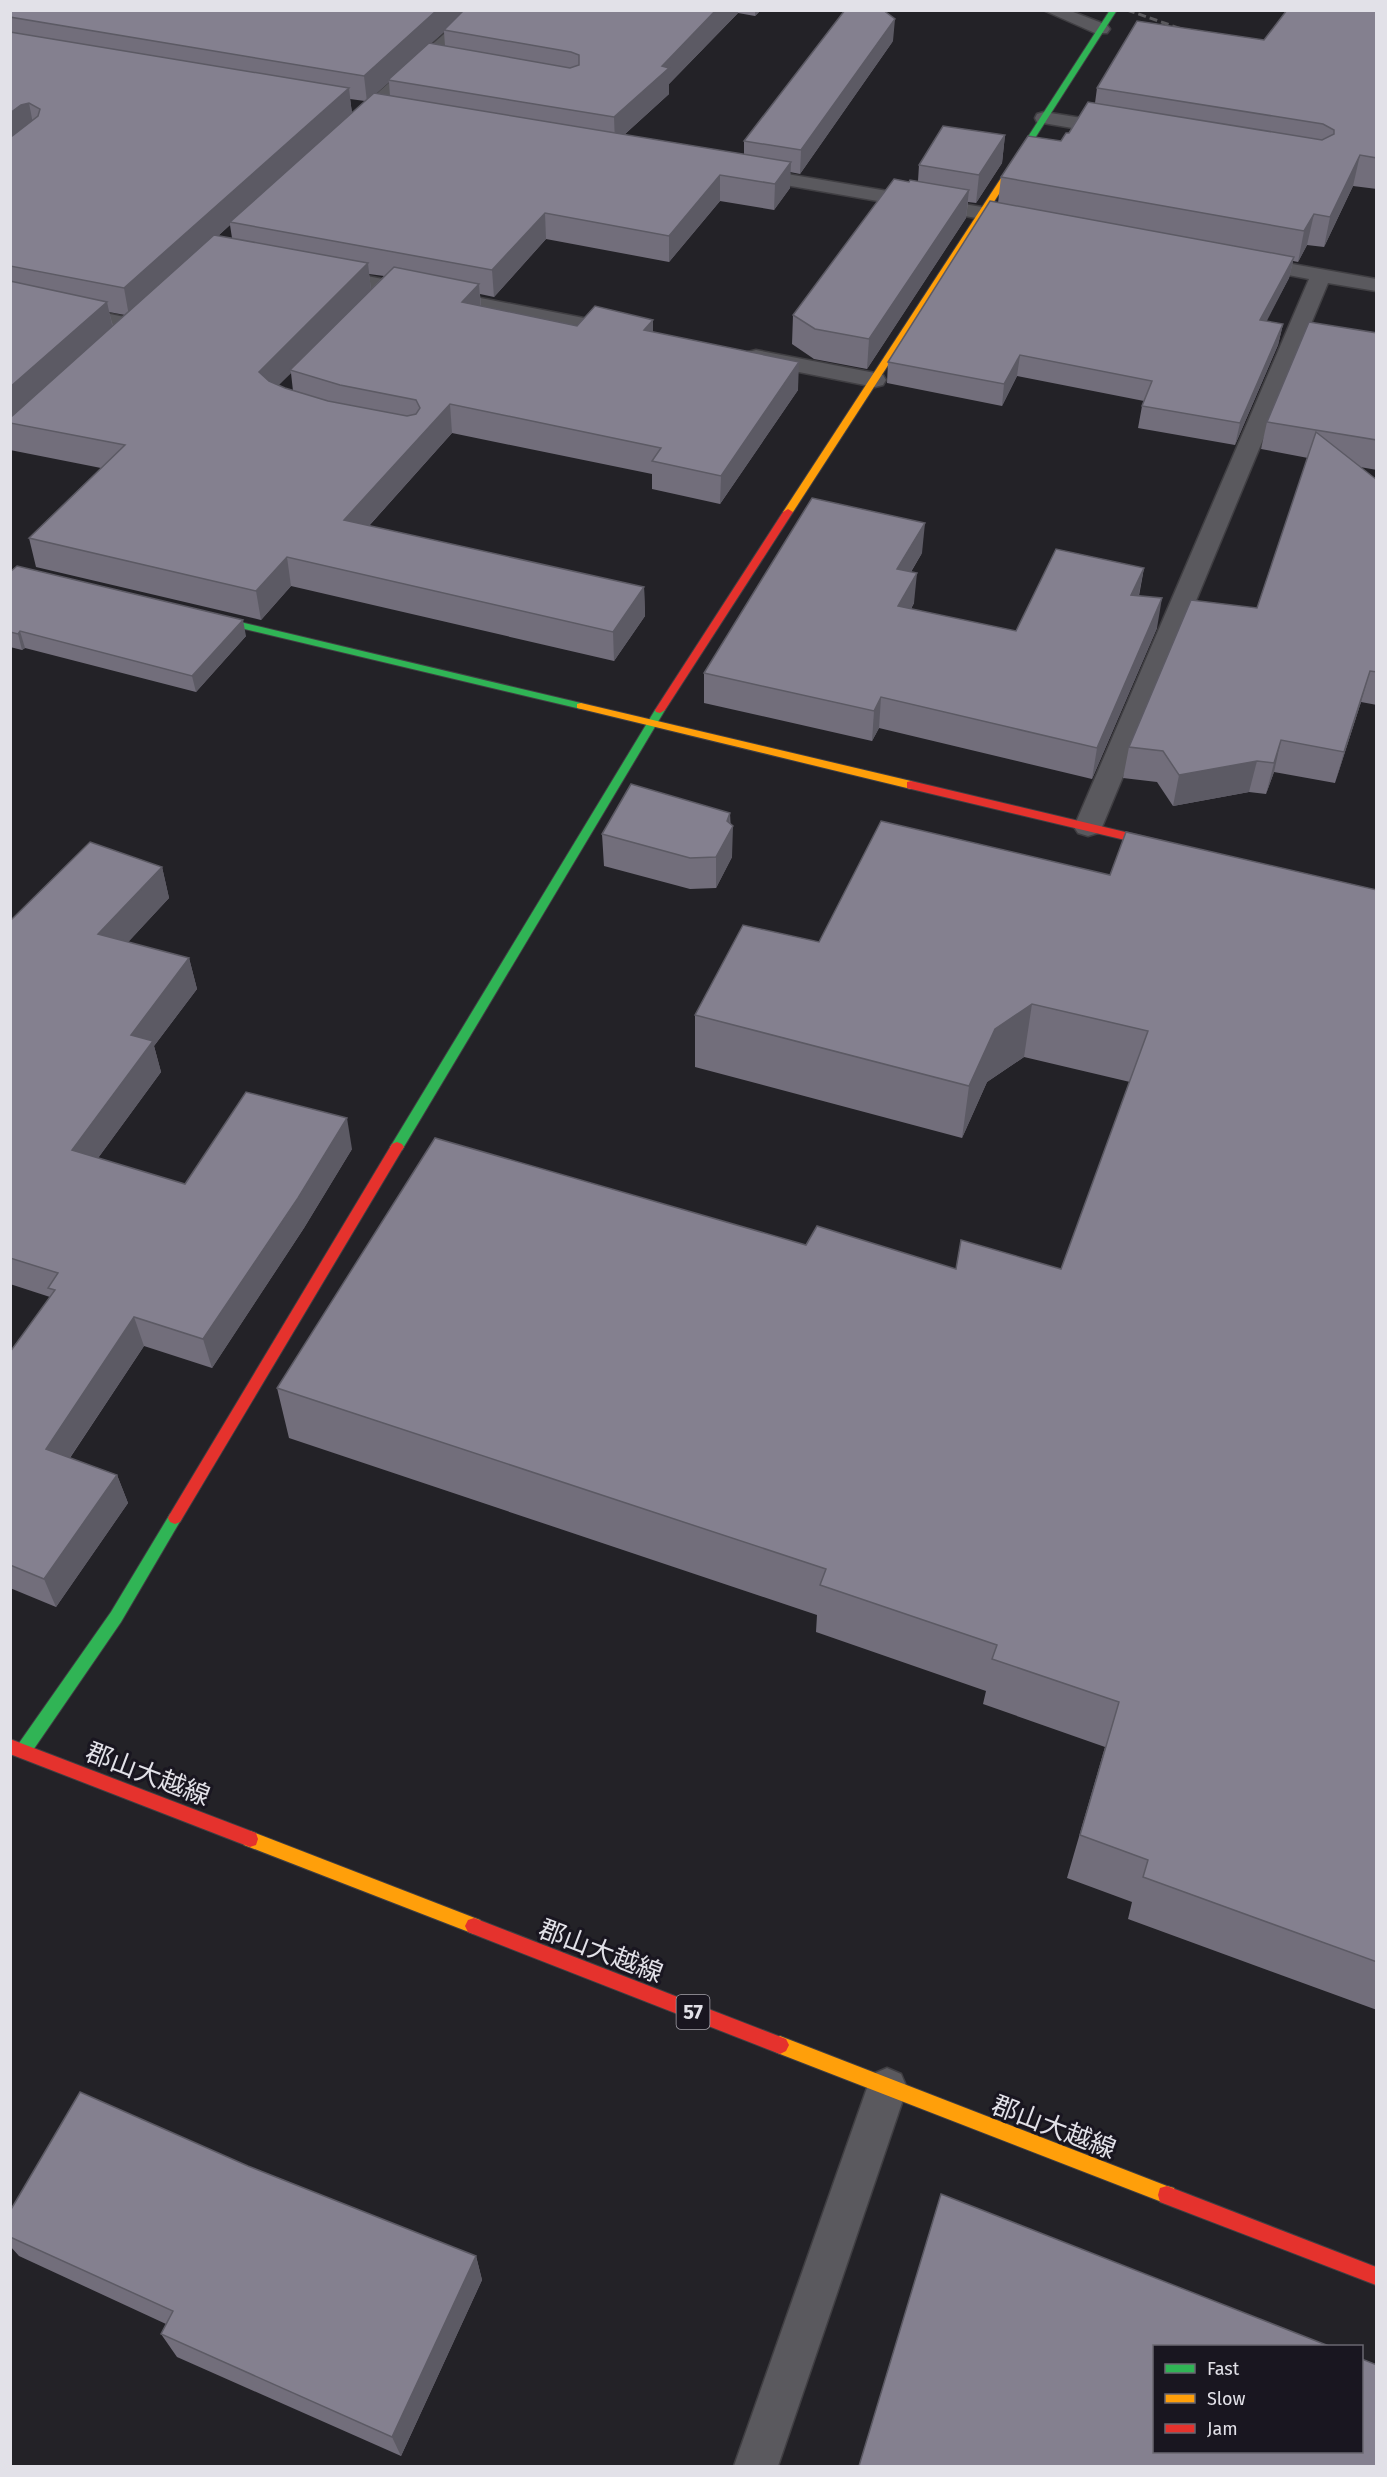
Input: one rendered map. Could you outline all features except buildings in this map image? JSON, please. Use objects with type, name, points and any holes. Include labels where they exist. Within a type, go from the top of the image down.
[{"type":"street","points":[[335,142],[482,10]]},
{"type":"street","points":[[1051,10],[1101,28]]},
{"type":"street","points":[[17,1749],[116,1617],[651,723],[1114,10]]},
{"type":"street","points":[[426,60],[448,64]]},
{"type":"street","points":[[348,106],[394,114]]},
{"type":"street","points":[[1044,118],[1139,133]]},
{"type":"street","points":[[724,170],[1030,222]]},
{"type":"street","points":[[1228,258],[1377,285]]},
{"type":"street","points":[[301,270],[643,335]]},
{"type":"street","points":[[1088,827],[1321,275]]},
{"type":"street","points":[[371,304],[390,286]]},
{"type":"street","points":[[10,299],[134,325]]},
{"type":"street","points":[[116,341],[151,309]]},
{"type":"street","points":[[736,353],[874,380]]},
{"type":"street","points":[[185,612],[1180,849]]},
{"type":"street","name":"郡山大越線","points":[[17,1749],[886,2088],[1377,2276]]},
{"type":"lane","points":[[756,2466],[886,2088]]},
{"type":"railway","points":[[1127,10],[1193,33]]},
{"type":"traffic: fast","points":[[1006,177],[1114,10]]},
{"type":"traffic: fast","points":[[202,616],[581,706]]},
{"type":"traffic: fast","points":[[397,1147],[660,710]]},
{"type":"traffic: fast","points":[[23,1751],[116,1617],[175,1518]]},
{"type":"traffic: slow","points":[[788,512],[1006,177]]},
{"type":"traffic: slow","points":[[581,706],[911,785]]},
{"type":"traffic: slow","points":[[250,1839],[474,1926]]},
{"type":"traffic: slow","points":[[780,2045],[1167,2195]]},
{"type":"traffic: jam","points":[[660,710],[788,512]]},
{"type":"traffic: jam","points":[[911,785],[1167,846]]},
{"type":"traffic: jam","points":[[175,1518],[397,1147]]},
{"type":"traffic: jam","points":[[10,1746],[250,1839]]},
{"type":"traffic: jam","points":[[474,1926],[780,2045]]},
{"type":"traffic: jam","points":[[1167,2195],[1376,2276]]}]
